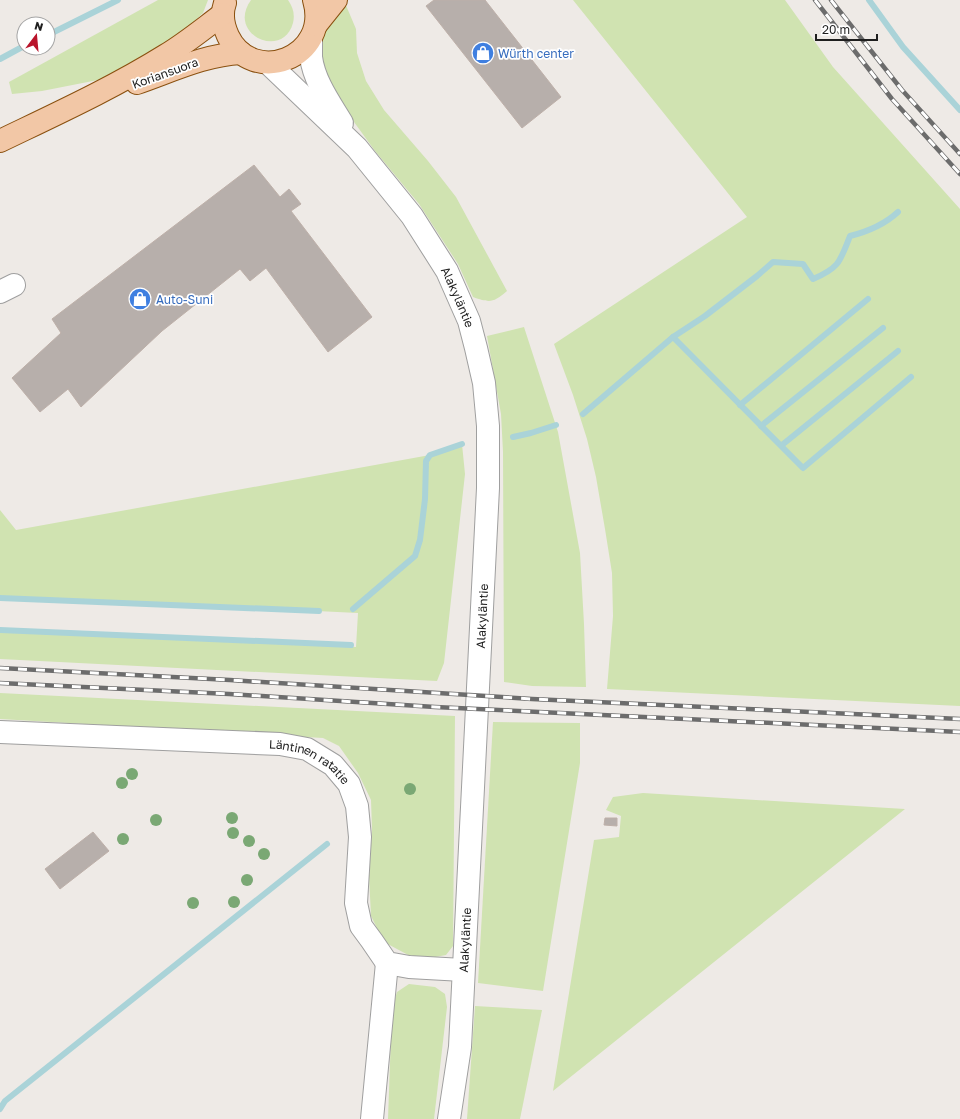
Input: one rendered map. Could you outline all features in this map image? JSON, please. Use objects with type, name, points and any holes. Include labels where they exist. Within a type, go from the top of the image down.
[{"type":"main road","points":[[314,0],[317,10],[314,31]]},
{"type":"main road","points":[[223,6],[224,29],[231,42],[241,53],[249,58],[268,63],[281,61],[293,56],[304,48],[336,0]]},
{"type":"main road","name":"Koriansuora","points":[[0,141],[90,98],[166,55],[192,38],[223,6]]},
{"type":"main road","name":"Koriansuora","points":[[90,98],[203,59],[225,54],[241,53]]},
{"type":"street","name":"Alakyläntie","points":[[314,31],[311,57],[316,76],[327,99],[357,148]]},
{"type":"street","name":"Alakyläntie","points":[[268,63],[357,148],[412,216],[447,271],[469,321],[484,383],[488,426],[488,488],[460,1047],[449,1119]]},
{"type":"street","name":"Läntinen ratatie","points":[[0,732],[280,744],[308,749],[333,765],[349,784],[357,806],[360,837],[356,903],[361,926],[387,963]]},
{"type":"street","points":[[372,1119],[387,963],[409,967],[464,970]]},
{"type":"green space","points":[[158,0],[208,0],[203,13],[181,34],[148,60],[103,79],[42,91],[12,94],[9,82]]},
{"type":"green space","points":[[251,0],[288,0],[294,17],[293,23],[287,34],[279,40],[269,41],[259,38],[251,32],[246,24],[245,13]]},
{"type":"green space","points":[[573,0],[785,0],[833,67],[960,209],[960,706],[607,689],[613,616],[612,573],[596,477],[587,439],[573,395],[554,344],[747,217]]},
{"type":"green space","points":[[345,3],[356,29],[357,53],[366,81],[384,110],[428,161],[456,197],[507,291],[495,300],[488,301],[473,297],[458,264],[419,204],[375,151],[326,81],[320,55],[322,37],[333,17]]},
{"type":"green space","points":[[524,327],[558,432],[580,553],[586,687],[532,686],[504,682],[503,452],[501,414],[487,336]]},
{"type":"green space","points":[[462,444],[465,474],[444,663],[437,681],[0,659],[0,629],[356,647],[358,613],[0,596],[0,510],[16,530],[430,455]]},
{"type":"green space","points":[[0,693],[455,716],[453,946],[446,955],[430,958],[410,956],[384,942],[371,916],[369,876],[372,830],[371,800],[358,773],[339,746],[323,738],[0,719]]},
{"type":"green space","points":[[493,722],[580,723],[580,763],[543,991],[478,983]]},
{"type":"green space","points":[[643,793],[905,809],[553,1091],[594,840],[619,837],[621,816],[606,810],[613,797]]},
{"type":"green space","points":[[409,984],[435,987],[445,994],[447,1007],[434,1119],[388,1119],[392,1008],[397,992]]},
{"type":"green space","points":[[475,1006],[542,1010],[520,1119],[467,1119]]},
{"type":"building","points":[[434,0],[485,0],[561,97],[522,128],[426,6]]},
{"type":"building","name":"Auto-Suni","points":[[254,165],[280,197],[289,189],[301,204],[291,211],[372,317],[328,352],[266,268],[250,281],[240,269],[162,331],[81,407],[68,389],[40,412],[12,378],[61,333],[52,319]]},
{"type":"building","points":[[605,818],[617,818],[617,826],[604,825]]},
{"type":"building","points":[[93,832],[109,851],[60,889],[45,869]]},
{"type":"waterway","points":[[56,31],[118,0]]},
{"type":"waterway","points":[[869,0],[903,47],[960,110]]},
{"type":"waterway","points":[[0,59],[16,50]]},
{"type":"waterway","points":[[583,414],[673,337],[705,316],[773,262],[803,264],[813,279],[822,275],[838,263],[850,236],[875,227],[898,212]]},
{"type":"waterway","points":[[740,405],[868,299]]},
{"type":"waterway","points":[[761,426],[883,328]]},
{"type":"waterway","points":[[673,337],[803,468],[911,377]]},
{"type":"waterway","points":[[782,445],[898,351]]},
{"type":"waterway","points":[[513,437],[556,425]]},
{"type":"waterway","points":[[353,609],[415,556],[420,540],[425,499],[426,461],[430,455],[462,444]]},
{"type":"waterway","points":[[0,598],[319,611]]},
{"type":"waterway","points":[[0,630],[351,645]]},
{"type":"waterway","points":[[0,1109],[5,1101],[327,844]]},
{"type":"railway","points":[[815,0],[892,99],[960,174]]},
{"type":"railway","points":[[831,0],[902,90],[960,154]]},
{"type":"railway","points":[[0,668],[230,680],[532,699],[960,719]]},
{"type":"railway","points":[[0,683],[229,694],[435,707],[960,732]]},
{"type":"place","name":"Würth center","points":[[483,53]]},
{"type":"place","name":"Auto-Suni","points":[[140,299]]}]
